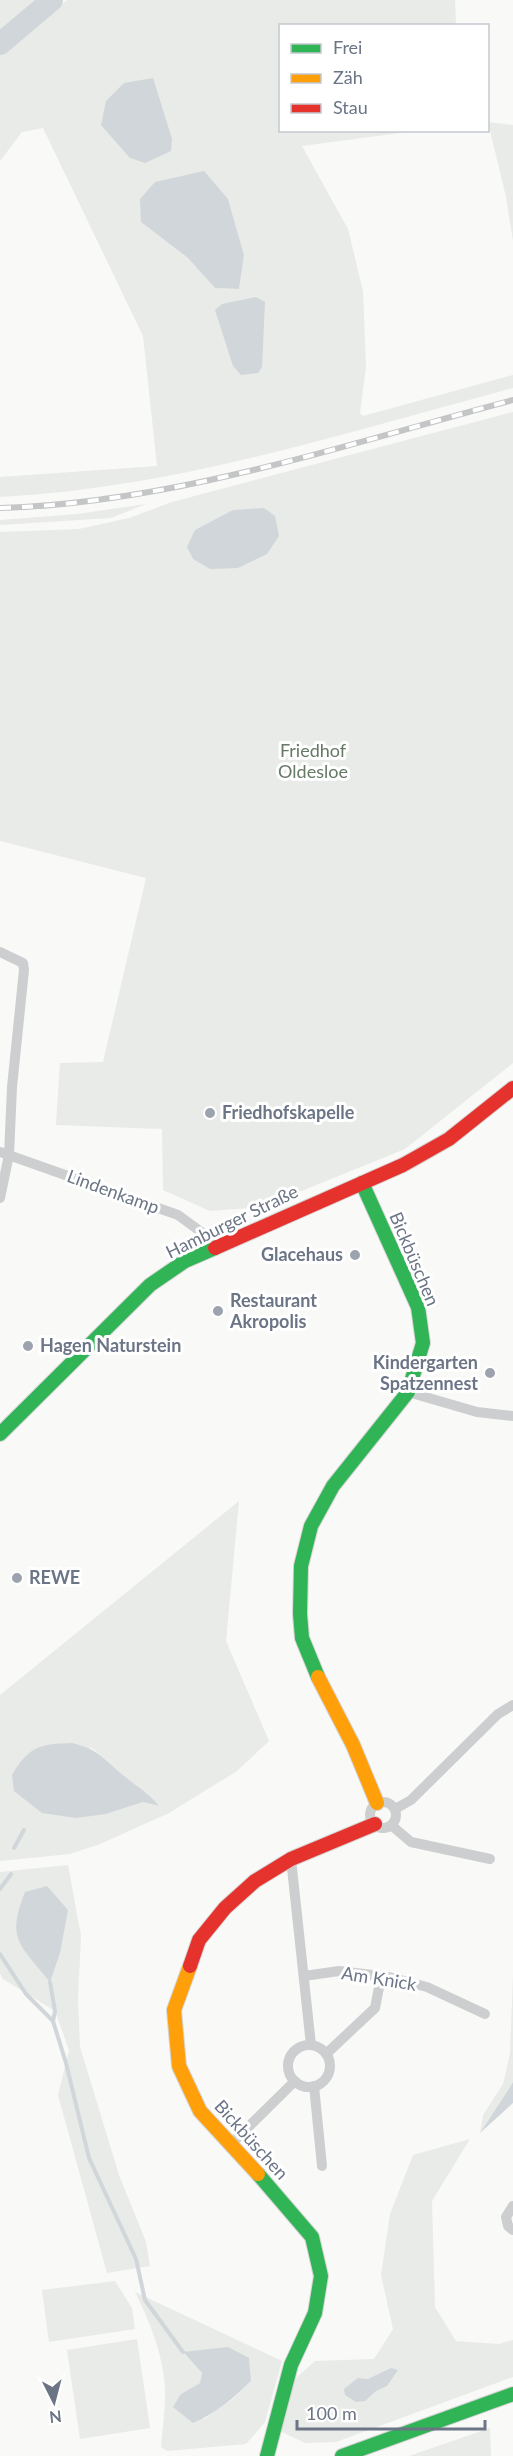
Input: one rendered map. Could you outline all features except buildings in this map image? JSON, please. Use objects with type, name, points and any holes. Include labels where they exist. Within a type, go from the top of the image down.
[{"type":"street","points":[[0,952],[18,959],[23,963],[24,970],[0,1198]]},
{"type":"street","name":"Hamburger Straße","points":[[0,1434],[125,1308],[150,1285],[185,1261],[362,1183],[449,1139],[513,1088]]},
{"type":"street","name":"Lindenkamp","points":[[5,1154],[178,1215],[219,1245]]},
{"type":"street","name":"Bickbüschen","points":[[362,1183],[418,1307],[423,1343],[408,1392],[333,1486],[311,1526],[301,1566],[300,1614],[305,1647],[331,1706],[353,1745],[377,1803],[370,1813],[375,1824],[383,1828],[391,1825]]},
{"type":"street","points":[[408,1392],[477,1412],[513,1416]]},
{"type":"street","points":[[395,1809],[411,1800],[498,1714],[513,1705]]},
{"type":"street","points":[[377,1803],[389,1804],[395,1809],[396,1818],[391,1825],[411,1842],[490,1859]]},
{"type":"street","name":"Bickbüschen","points":[[267,2456],[291,2365],[315,2313],[321,2276],[312,2237],[200,2111],[179,2066],[174,2010],[200,1940],[233,1901],[255,1881],[291,1859],[375,1824]]},
{"type":"street","points":[[291,1859],[311,2045]]},
{"type":"street","name":"Am Knick","points":[[304,1976],[339,1971],[427,1986],[485,2014]]},
{"type":"street","points":[[326,2054],[375,2008],[381,1977]]},
{"type":"street","points":[[311,2045],[326,2054],[330,2067],[325,2079],[314,2086],[307,2087],[295,2081],[289,2071],[289,2060],[295,2050],[311,2045]]},
{"type":"street","points":[[231,2144],[295,2081]]},
{"type":"street","points":[[314,2086],[322,2166]]},
{"type":"street","points":[[513,2206],[506,2217],[508,2226],[513,2230]]},
{"type":"street","points":[[342,2456],[513,2394]]},
{"type":"green space","points":[[0,0],[36,0],[0,31]]},
{"type":"green space","points":[[67,0],[455,0],[456,24],[279,24],[279,132],[407,132],[302,146],[348,229],[363,291],[366,367],[360,413],[363,416],[513,375],[513,388],[323,440],[195,470],[66,492],[0,497],[0,477],[157,466],[143,336],[43,128],[22,132],[0,161],[0,49]],"holes":[[[228,199],[244,255],[239,289],[215,288],[188,258],[141,222]]]},
{"type":"green space","points":[[489,122],[513,125],[513,241],[506,197]]},
{"type":"green space","name":"Friedhof Oldesloe","points":[[513,412],[513,1063],[405,1149],[262,1207],[210,1211],[163,1190],[162,1129],[56,1125],[60,1063],[103,1062],[146,878],[0,841],[0,532],[79,529],[129,518],[172,502]]},
{"type":"green space","points":[[146,504],[111,518],[0,525],[0,520],[77,514]]},
{"type":"green space","points":[[239,1501],[226,1641],[269,1741],[237,1771],[169,1813],[100,1844],[70,1854],[0,1861],[0,1695]],"holes":[[[90,1747],[146,1793],[158,1806],[143,1802],[106,1814]]]},
{"type":"green space","points":[[68,1865],[81,1936],[78,1998],[80,2047],[119,2175],[146,2242],[150,2266],[107,2273],[58,2095],[69,2050],[55,2011],[3,1979],[0,1974],[0,1872]]},
{"type":"green space","points":[[513,1976],[513,2082],[480,2133],[483,2115],[503,2084],[510,2053]]},
{"type":"green space","points":[[470,2139],[432,2201],[435,2307],[456,2341],[499,2344],[513,2340],[513,2377],[336,2442],[305,2443],[280,2431],[295,2379],[315,2361],[374,2359],[393,2329],[381,2275],[390,2214],[413,2155]]},
{"type":"green space","points":[[115,2281],[132,2308],[135,2329],[49,2342],[42,2290]]},
{"type":"green space","points":[[135,2292],[282,2361],[265,2422],[246,2444],[167,2451],[161,2447],[165,2403],[164,2377],[149,2322]],"holes":[[[183,2353],[251,2381],[233,2399],[204,2419],[181,2394],[200,2383],[202,2373]]]},
{"type":"green space","points":[[137,2339],[150,2428],[80,2439],[67,2350]]},
{"type":"green space","points":[[490,2428],[491,2456],[409,2456]]},
{"type":"shaded area","points":[[153,78],[172,139],[171,151],[145,163],[130,158],[101,125],[106,101],[124,83]]},
{"type":"shaded area","points":[[204,171],[228,199],[244,255],[239,289],[215,288],[188,258],[141,222],[140,199],[155,182]]},
{"type":"shaded area","points":[[256,297],[265,302],[262,367],[258,373],[241,375],[233,366],[215,310],[222,304]]},
{"type":"shaded area","points":[[264,508],[275,516],[279,536],[267,554],[238,568],[210,569],[193,559],[187,547],[195,530],[233,510]]},
{"type":"shaded area","points":[[72,1743],[100,1755],[147,1793],[159,1806],[143,1802],[106,1814],[76,1818],[42,1813],[14,1791],[12,1775],[30,1752],[52,1744]]},
{"type":"shaded area","points":[[47,1886],[68,1910],[60,1953],[50,1982],[24,1949],[17,1932],[19,1908],[25,1892]]},
{"type":"shaded area","points":[[513,2082],[513,2103],[480,2133],[510,2087]]},
{"type":"shaded area","points":[[228,2347],[249,2358],[251,2381],[224,2405],[193,2423],[173,2407],[181,2394],[200,2383],[202,2373],[183,2352]]},
{"type":"shaded area","points":[[391,2368],[398,2370],[387,2386],[376,2391],[365,2401],[356,2402],[345,2395],[344,2389],[358,2378],[368,2379]]},
{"type":"waterway","points":[[0,44],[52,0]]},
{"type":"waterway","points":[[14,1848],[24,1830]]},
{"type":"waterway","points":[[0,1889],[11,1874]]},
{"type":"waterway","points":[[0,1954],[26,1994],[53,2021],[66,2063],[89,2158],[136,2259],[145,2300],[183,2352]]},
{"type":"waterway","points":[[50,1982],[55,2011],[53,2021]]},
{"type":"railway","points":[[0,508],[65,504],[195,483],[259,469],[513,400]]},
{"type":"traffic: fast","points":[[318,1677],[302,1638],[300,1614],[301,1566],[311,1526],[333,1486],[408,1392],[423,1343],[418,1307],[362,1183]]},
{"type":"traffic: fast","points":[[0,1434],[150,1285],[185,1261],[215,1248]]},
{"type":"traffic: fast","points":[[258,2174],[312,2237],[321,2276],[315,2313],[291,2365],[267,2456]]},
{"type":"traffic: fast","points":[[342,2456],[513,2394]]},
{"type":"traffic: slow","points":[[318,1677],[353,1745],[377,1803]]},
{"type":"traffic: slow","points":[[190,1966],[174,2010],[179,2066],[200,2111],[258,2174]]},
{"type":"traffic: jam","points":[[215,1248],[403,1165],[449,1139],[513,1088]]},
{"type":"traffic: jam","points":[[190,1966],[199,1940],[225,1908],[255,1881],[291,1859],[375,1824]]},
{"type":"place","name":"Friedhofskapelle","points":[[210,1113]]},
{"type":"place","name":"Glacehaus","points":[[355,1255]]},
{"type":"place","name":"Restaurant Akropolis","points":[[218,1311]]},
{"type":"place","name":"Hagen Naturstein","points":[[28,1346]]},
{"type":"place","name":"Kindergarten Spatzennest","points":[[490,1373]]},
{"type":"place","name":"REWE","points":[[17,1578]]}]
